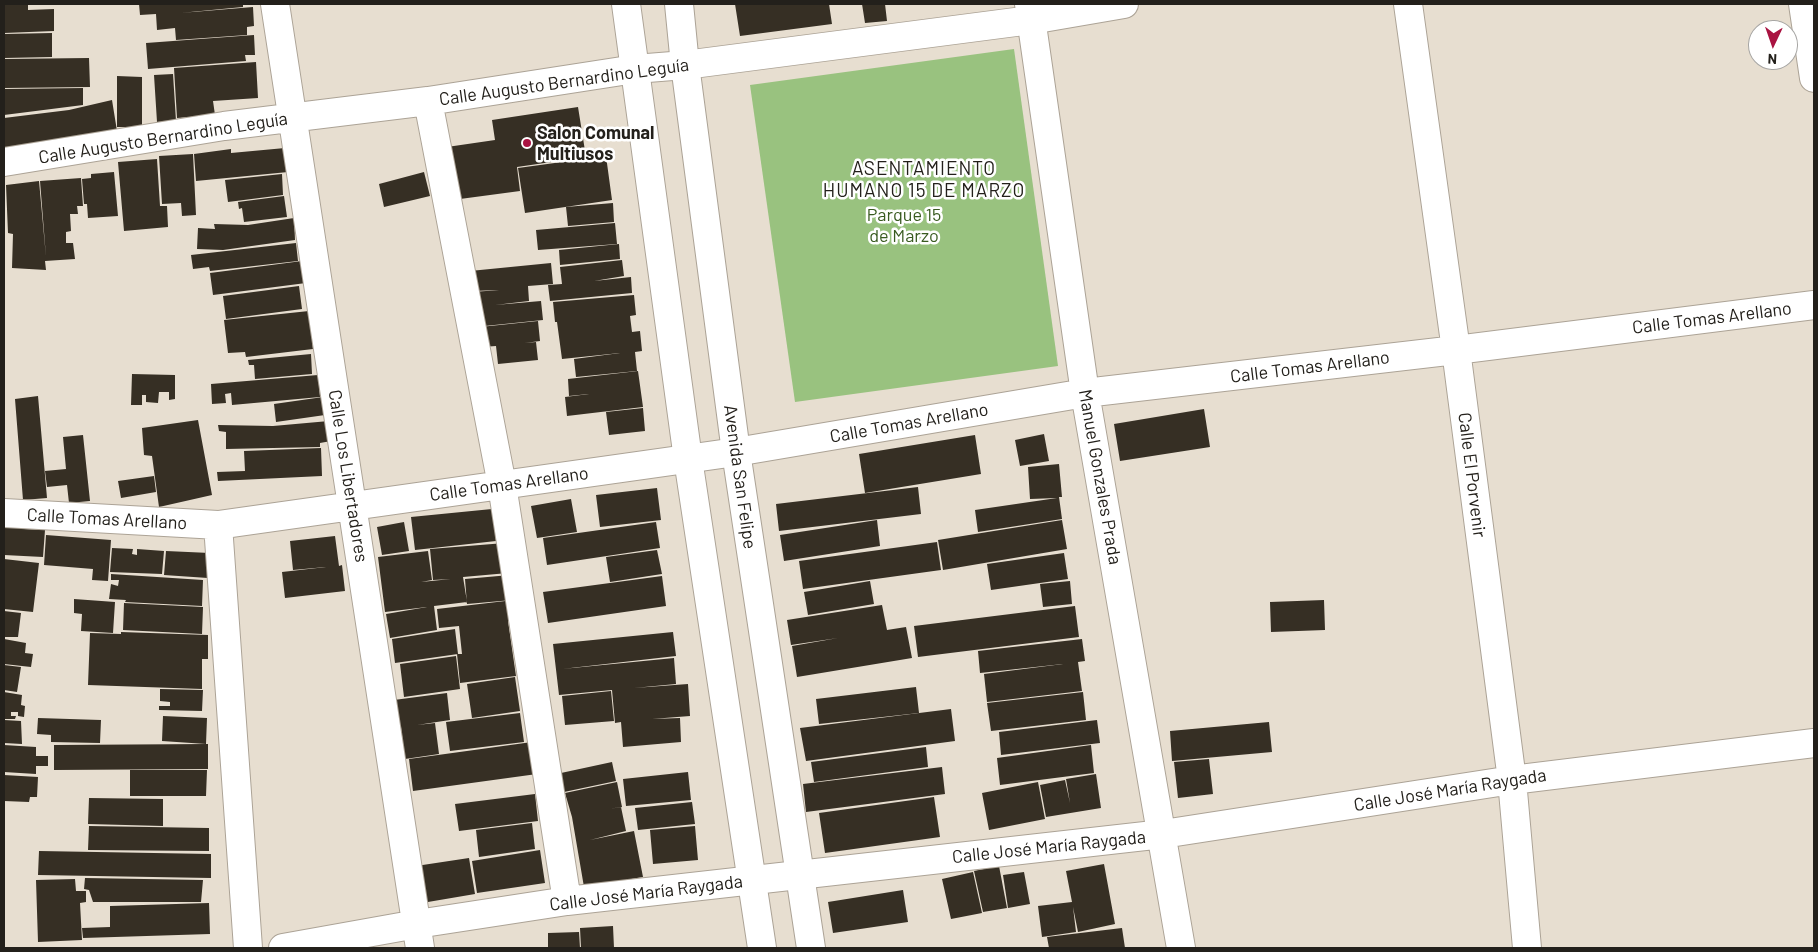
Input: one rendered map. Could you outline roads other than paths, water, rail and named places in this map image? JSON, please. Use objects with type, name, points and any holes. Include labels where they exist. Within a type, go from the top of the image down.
[{"type":"street","name":"Calle Los Libertadores","points":[[275,4],[419,936]]},
{"type":"street","points":[[626,4],[688,459],[762,948]]},
{"type":"street","name":"Avenida San Felipe","points":[[678,4],[736,452],[811,948]]},
{"type":"street","name":"Calle Augusto Bernardino Leguía","points":[[4,162],[224,126],[428,101],[635,69],[685,65],[1030,12],[1124,4]]},
{"type":"street","name":"Calle El Porvenir","points":[[1408,4],[1456,350],[1512,780],[1526,948]]},
{"type":"street","points":[[1803,4],[1814,78]]},
{"type":"street","name":"Manuel Gonzales Prada","points":[[1030,12],[1085,393],[1163,834],[1181,948]]},
{"type":"street","points":[[428,101],[502,485],[567,901]]},
{"type":"street","name":"Calle Tomas Arellano","points":[[4,513],[218,525],[736,452],[1085,393],[1456,350],[1814,305]]},
{"type":"street","points":[[218,525],[248,948]]},
{"type":"street","name":"Calle José María Raygada","points":[[283,948],[419,936],[567,901],[1163,834],[1512,780],[1814,743]]},
{"type":"place","name":"Salon Comunal Multiusos","points":[[527,143]]},
{"type":"district","name":"ASENTAMIENTO HUMANO 15 DE MARZO","points":[[924,180]]},
{"type":"park label","name":"Parque 15 de Marzo","points":[[904,225]]}]
